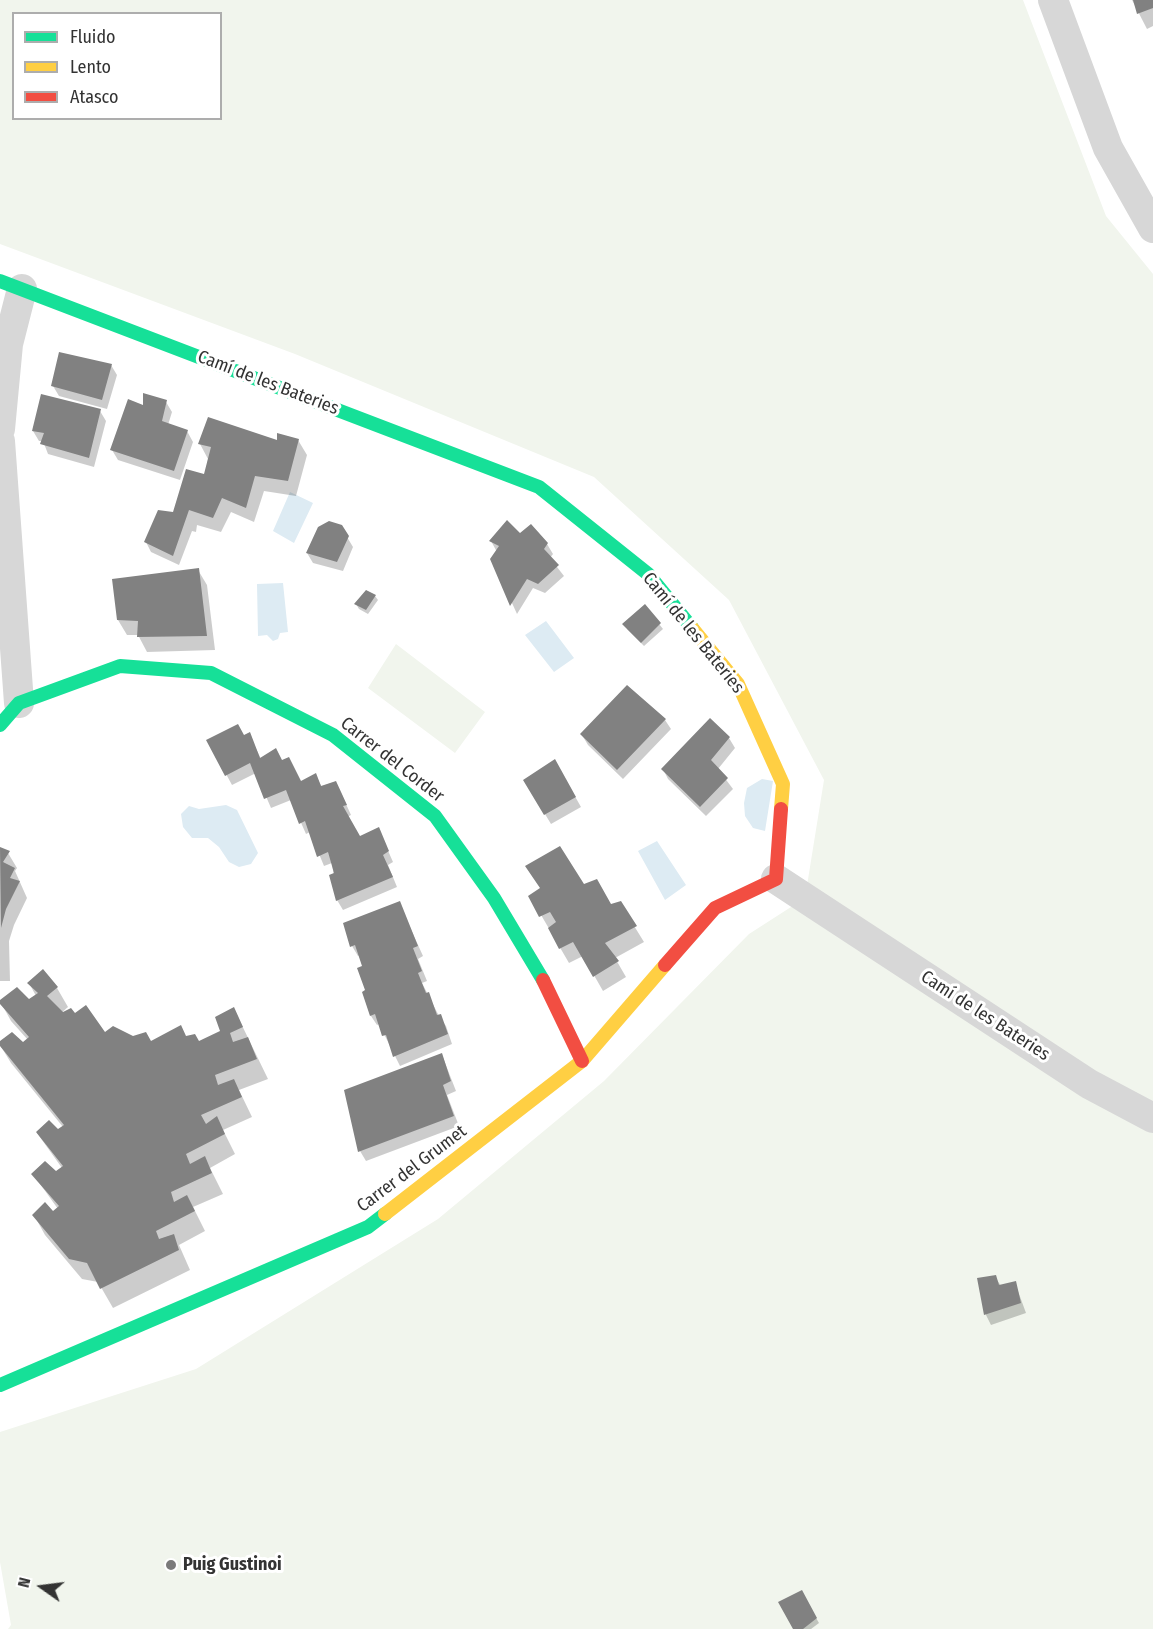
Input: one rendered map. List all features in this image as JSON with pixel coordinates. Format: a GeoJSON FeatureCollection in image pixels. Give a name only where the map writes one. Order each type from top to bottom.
{"type":"FeatureCollection","features":[{"type":"Feature","properties":{"kind":"street"},"geometry":{"type":"LineString","coordinates":[[1053,0],[1108,148],[1153,228]]}},
{"type":"Feature","properties":{"kind":"street"},"geometry":{"type":"LineString","coordinates":[[0,429],[11,285]]}},
{"type":"Feature","properties":{"kind":"street","name":"Camí de les Bateries"},"geometry":{"type":"LineString","coordinates":[[11,285],[539,487],[648,574],[738,684],[783,784],[776,879],[1089,1084],[1153,1118]]}},
{"type":"Feature","properties":{"kind":"street"},"geometry":{"type":"LineString","coordinates":[[0,441],[19,703]]}},
{"type":"Feature","properties":{"kind":"street","name":"Carrer del Corder"},"geometry":{"type":"LineString","coordinates":[[0,725],[19,703],[120,666],[211,673],[333,735],[435,816],[506,918],[547,987],[582,1061]]}},
{"type":"Feature","properties":{"kind":"street","name":"Carrer del Grumet"},"geometry":{"type":"LineString","coordinates":[[0,1385],[368,1227],[582,1061],[715,908],[776,879]]}},
{"type":"Feature","properties":{"kind":"shaded area"},"geometry":{"type":"Polygon","coordinates":[[[0,0],[1023,0],[1106,216],[1153,274],[1153,1629],[8,1629],[11,1625],[0,1562],[0,1432],[196,1369],[438,1219],[604,1081],[749,934],[805,898],[824,780],[729,600],[594,477],[295,354],[0,244],[0,0]]]}},
{"type":"Feature","properties":{"kind":"shaded area"},"geometry":{"type":"Polygon","coordinates":[[[290,492],[313,503],[294,543],[273,531],[290,492]]]}},
{"type":"Feature","properties":{"kind":"shaded area"},"geometry":{"type":"Polygon","coordinates":[[[283,583],[288,632],[280,633],[278,639],[273,641],[267,635],[258,636],[257,584],[283,583]]]}},
{"type":"Feature","properties":{"kind":"shaded area"},"geometry":{"type":"Polygon","coordinates":[[[546,621],[574,658],[554,672],[525,635],[546,621]]]}},
{"type":"Feature","properties":{"kind":"shaded area"},"geometry":{"type":"Polygon","coordinates":[[[396,644],[485,712],[455,753],[368,688],[396,644]]]}},
{"type":"Feature","properties":{"kind":"shaded area"},"geometry":{"type":"Polygon","coordinates":[[[762,779],[773,781],[765,831],[753,828],[745,816],[744,803],[747,788],[762,779]]]}},
{"type":"Feature","properties":{"kind":"shaded area"},"geometry":{"type":"Polygon","coordinates":[[[226,805],[237,810],[258,853],[251,864],[239,867],[229,862],[219,847],[208,838],[192,838],[183,827],[181,814],[189,806],[199,809],[226,805]]]}},
{"type":"Feature","properties":{"kind":"shaded area"},"geometry":{"type":"Polygon","coordinates":[[[657,841],[686,885],[665,900],[638,851],[657,841]]]}},
{"type":"Feature","properties":{"kind":"building"},"geometry":{"type":"Polygon","coordinates":[[[1133,0],[1153,0],[1153,8],[1137,14],[1133,0]]]}},
{"type":"Feature","properties":{"kind":"building"},"geometry":{"type":"Polygon","coordinates":[[[59,352],[112,364],[102,400],[51,386],[59,352]]]}},
{"type":"Feature","properties":{"kind":"building"},"geometry":{"type":"Polygon","coordinates":[[[143,393],[167,400],[162,421],[188,430],[174,471],[110,450],[128,399],[143,405],[143,393]]]}},
{"type":"Feature","properties":{"kind":"building"},"geometry":{"type":"Polygon","coordinates":[[[41,394],[101,409],[89,458],[40,444],[44,433],[32,431],[41,394]]]}},
{"type":"Feature","properties":{"kind":"building"},"geometry":{"type":"Polygon","coordinates":[[[208,417],[277,440],[277,433],[299,439],[288,481],[255,476],[246,508],[222,498],[213,518],[189,510],[173,556],[144,542],[158,510],[173,512],[186,469],[204,474],[211,447],[198,444],[208,417]]]}},
{"type":"Feature","properties":{"kind":"building"},"geometry":{"type":"Polygon","coordinates":[[[507,520],[520,533],[531,524],[548,543],[544,549],[559,565],[538,584],[527,579],[510,606],[490,559],[499,546],[489,541],[507,520]]]}},
{"type":"Feature","properties":{"kind":"building"},"geometry":{"type":"Polygon","coordinates":[[[329,521],[342,525],[349,536],[337,562],[306,553],[318,527],[329,521]]]}},
{"type":"Feature","properties":{"kind":"building"},"geometry":{"type":"Polygon","coordinates":[[[199,568],[207,636],[137,637],[138,621],[117,620],[112,579],[199,568]]]}},
{"type":"Feature","properties":{"kind":"building"},"geometry":{"type":"Polygon","coordinates":[[[366,590],[376,595],[366,610],[354,604],[366,590]]]}},
{"type":"Feature","properties":{"kind":"building"},"geometry":{"type":"Polygon","coordinates":[[[645,604],[661,623],[641,643],[622,624],[645,604]]]}},
{"type":"Feature","properties":{"kind":"building"},"geometry":{"type":"Polygon","coordinates":[[[627,685],[666,719],[617,770],[580,734],[627,685]]]}},
{"type":"Feature","properties":{"kind":"building"},"geometry":{"type":"Polygon","coordinates":[[[710,718],[730,737],[711,760],[728,778],[700,807],[661,769],[710,718]]]}},
{"type":"Feature","properties":{"kind":"building"},"geometry":{"type":"Polygon","coordinates":[[[238,724],[244,735],[250,732],[260,758],[276,748],[282,760],[289,757],[301,781],[316,773],[321,786],[336,781],[347,805],[343,806],[360,836],[379,827],[389,851],[383,855],[393,877],[336,901],[329,875],[334,873],[328,852],[317,857],[305,821],[299,824],[286,790],[264,799],[250,763],[225,776],[206,740],[238,724]]]}},
{"type":"Feature","properties":{"kind":"building"},"geometry":{"type":"Polygon","coordinates":[[[555,759],[576,797],[544,815],[523,780],[555,759]]]}},
{"type":"Feature","properties":{"kind":"building"},"geometry":{"type":"Polygon","coordinates":[[[560,846],[584,884],[597,879],[611,904],[621,901],[637,926],[605,943],[619,961],[593,977],[573,942],[559,949],[548,928],[556,922],[550,912],[539,917],[528,896],[540,888],[525,866],[560,846]]]}},
{"type":"Feature","properties":{"kind":"building"},"geometry":{"type":"Polygon","coordinates":[[[0,847],[10,851],[3,862],[15,868],[10,878],[20,881],[6,909],[1,928],[0,847]]]}},
{"type":"Feature","properties":{"kind":"building"},"geometry":{"type":"Polygon","coordinates":[[[400,901],[418,946],[413,948],[422,971],[418,973],[426,993],[429,992],[437,1015],[441,1014],[448,1034],[393,1057],[386,1035],[382,1036],[375,1014],[370,1016],[362,992],[365,990],[357,968],[362,966],[355,945],[350,947],[343,923],[400,901]]]}},
{"type":"Feature","properties":{"kind":"building"},"geometry":{"type":"Polygon","coordinates":[[[43,969],[58,987],[47,996],[63,1012],[71,1008],[75,1013],[86,1005],[105,1032],[113,1026],[133,1036],[146,1032],[151,1041],[181,1025],[186,1036],[195,1034],[199,1041],[220,1031],[215,1017],[234,1007],[243,1027],[230,1033],[233,1042],[248,1037],[257,1059],[215,1075],[218,1085],[234,1079],[242,1097],[201,1115],[206,1124],[217,1116],[225,1134],[186,1154],[190,1164],[205,1156],[212,1173],[171,1192],[174,1202],[187,1195],[195,1211],[156,1231],[159,1239],[174,1234],[179,1250],[100,1289],[87,1263],[69,1259],[32,1215],[45,1202],[53,1211],[59,1206],[31,1174],[45,1161],[56,1171],[63,1166],[36,1132],[49,1120],[58,1129],[64,1125],[0,1046],[0,1041],[12,1032],[23,1042],[29,1037],[0,1004],[0,1000],[17,987],[29,999],[38,993],[27,983],[43,969]]]}},
{"type":"Feature","properties":{"kind":"building"},"geometry":{"type":"Polygon","coordinates":[[[442,1053],[451,1081],[443,1085],[454,1116],[358,1152],[344,1090],[442,1053]]]}},
{"type":"Feature","properties":{"kind":"building"},"geometry":{"type":"Polygon","coordinates":[[[996,1275],[999,1285],[1016,1281],[1021,1303],[984,1315],[977,1278],[996,1275]]]}},
{"type":"Feature","properties":{"kind":"building"},"geometry":{"type":"Polygon","coordinates":[[[802,1590],[817,1618],[803,1629],[793,1629],[778,1602],[802,1590]]]}},
{"type":"Feature","properties":{"kind":"traffic: fast"},"geometry":{"type":"LineString","coordinates":[[0,281],[539,487],[648,574],[692,628]]}},
{"type":"Feature","properties":{"kind":"traffic: fast"},"geometry":{"type":"LineString","coordinates":[[0,725],[19,703],[120,666],[211,673],[333,735],[435,816],[494,898],[543,980]]}},
{"type":"Feature","properties":{"kind":"traffic: fast"},"geometry":{"type":"LineString","coordinates":[[0,1385],[368,1227],[385,1214]]}},
{"type":"Feature","properties":{"kind":"traffic: slow"},"geometry":{"type":"LineString","coordinates":[[692,628],[738,684],[783,784],[781,809]]}},
{"type":"Feature","properties":{"kind":"traffic: slow"},"geometry":{"type":"LineString","coordinates":[[385,1214],[582,1061],[665,965]]}},
{"type":"Feature","properties":{"kind":"traffic: jam"},"geometry":{"type":"LineString","coordinates":[[665,965],[715,908],[776,879],[781,809]]}},
{"type":"Feature","properties":{"kind":"traffic: jam"},"geometry":{"type":"LineString","coordinates":[[543,980],[582,1061]]}},
{"type":"Feature","properties":{"kind":"place","name":"Puig Gustinoi"},"geometry":{"type":"Point","coordinates":[171,1565]}}]}
